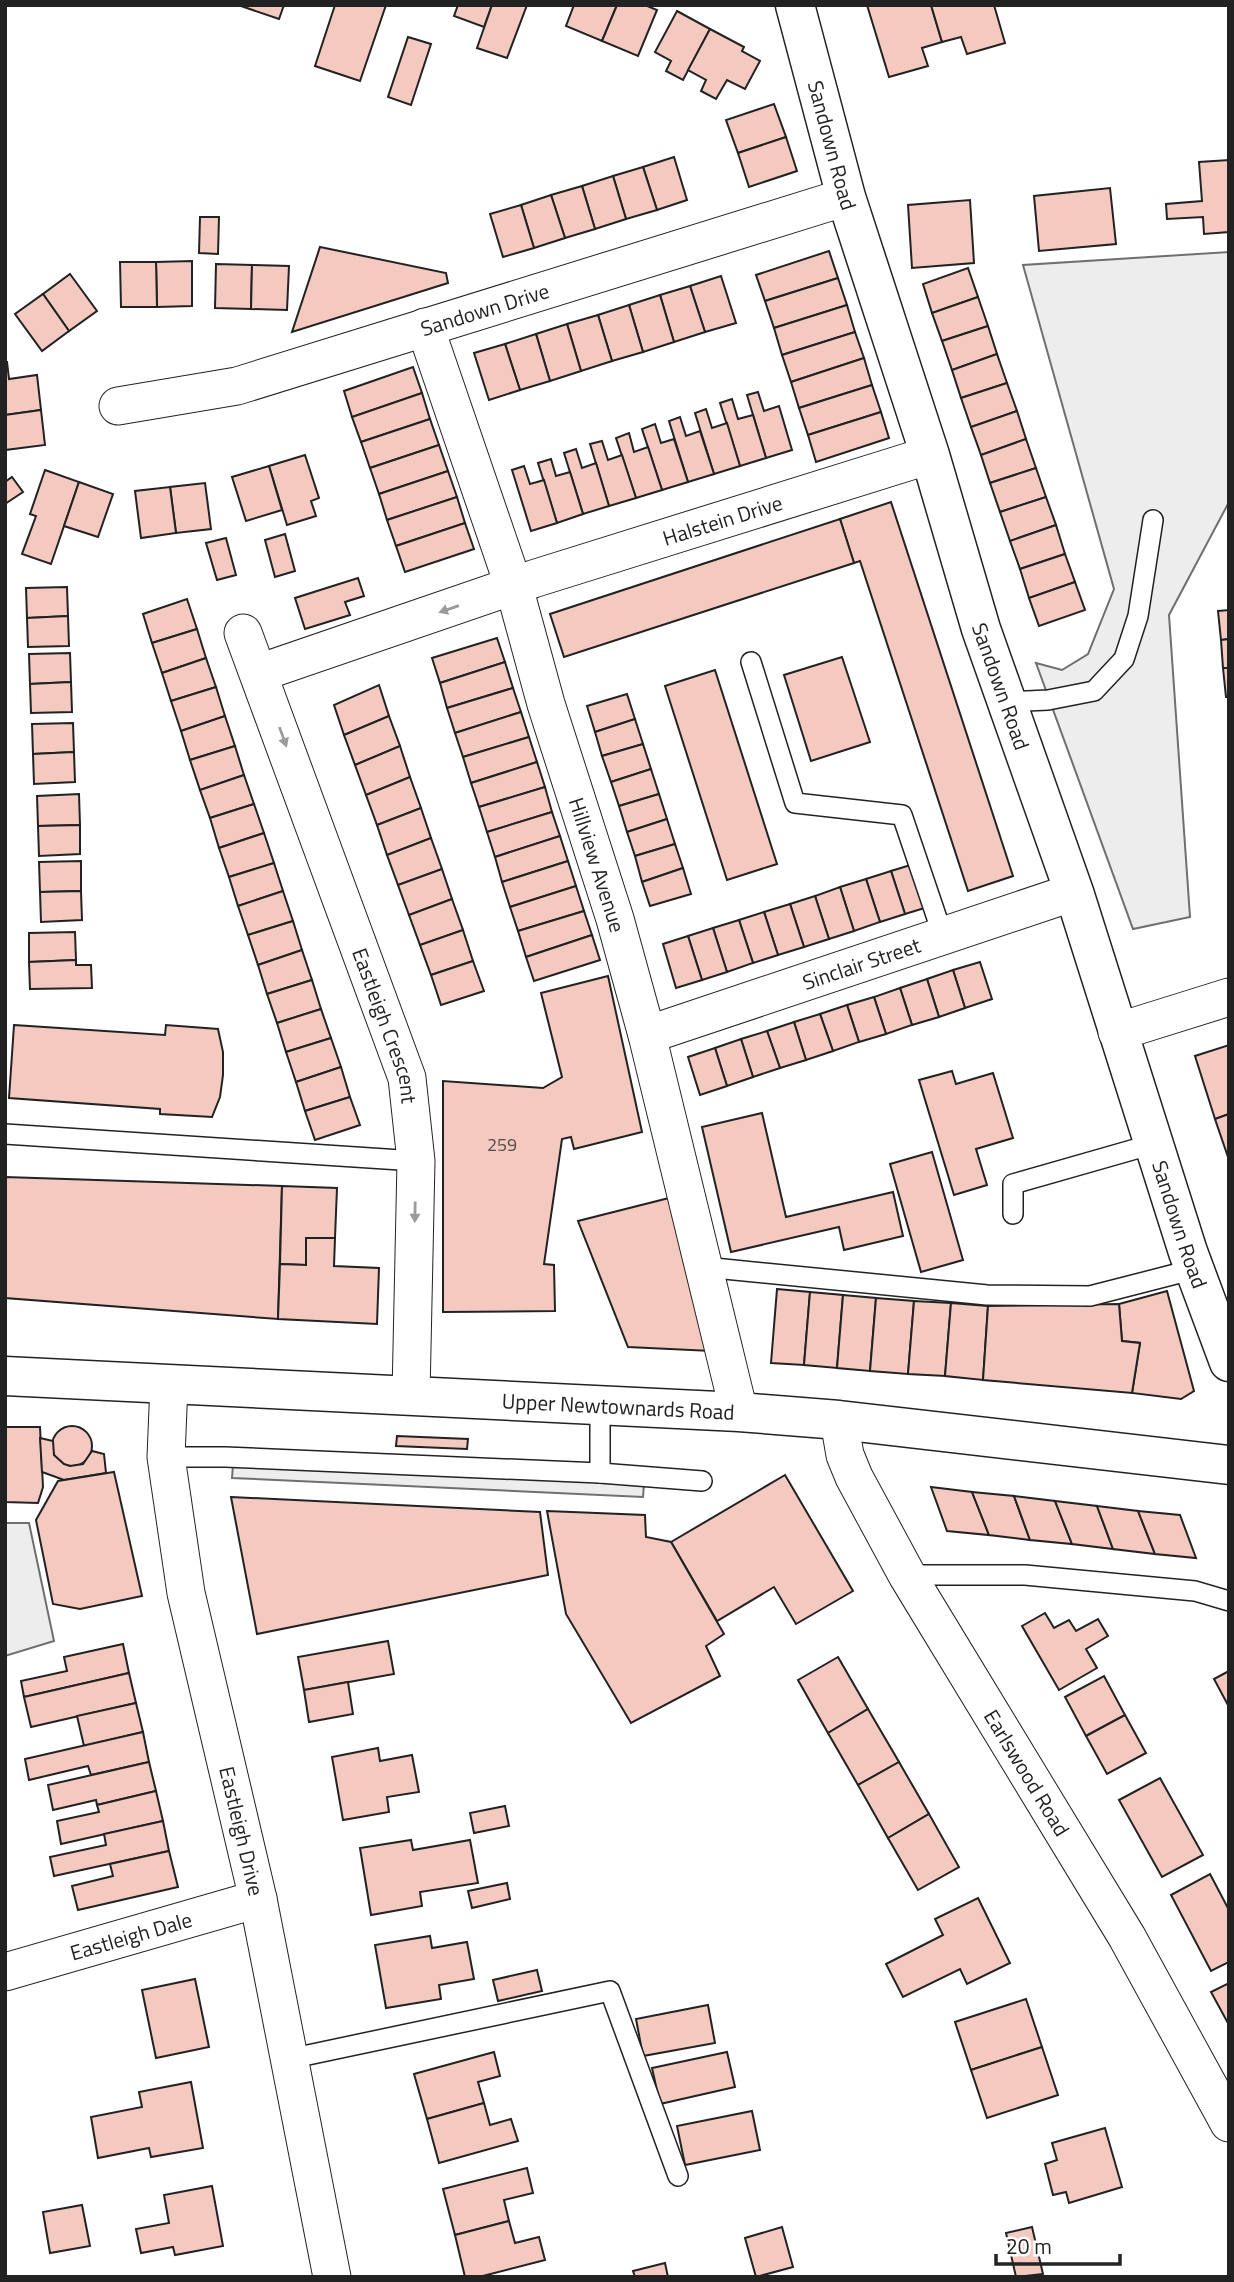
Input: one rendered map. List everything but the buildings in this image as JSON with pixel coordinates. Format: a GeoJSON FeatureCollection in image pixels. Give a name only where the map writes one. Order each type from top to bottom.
{"type":"FeatureCollection","features":[{"type":"Feature","properties":{"kind":"street","name":"Sandown Road"},"geometry":{"type":"LineString","coordinates":[[795,5],[846,197],[930,456],[981,629],[1074,892],[1153,1144],[1229,1362]]}},
{"type":"Feature","properties":{"kind":"street","name":"Sandown Drive"},"geometry":{"type":"LineString","coordinates":[[118,406],[237,386],[846,197]]}},
{"type":"Feature","properties":{"kind":"street","name":"Hillview Avenue"},"geometry":{"type":"LineString","coordinates":[[425,327],[514,587],[547,704],[615,919],[647,1035],[739,1412]]}},
{"type":"Feature","properties":{"kind":"street","name":"Halstein Drive"},"geometry":{"type":"LineString","coordinates":[[514,587],[930,456]]}},
{"type":"Feature","properties":{"kind":"street"},"geometry":{"type":"LineString","coordinates":[[260,673],[514,587]]}},
{"type":"Feature","properties":{"kind":"street","name":"Eastleigh Crescent"},"geometry":{"type":"LineString","coordinates":[[243,633],[260,673],[407,1078],[416,1161],[411,1395]]}},
{"type":"Feature","properties":{"kind":"street","name":"Sinclair Street"},"geometry":{"type":"LineString","coordinates":[[647,1035],[1074,892]]}},
{"type":"Feature","properties":{"kind":"street"},"geometry":{"type":"LineString","coordinates":[[1117,1031],[1229,997]]}},
{"type":"Feature","properties":{"kind":"street","name":"Upper Newtownards Road"},"geometry":{"type":"LineString","coordinates":[[5,1376],[739,1412],[839,1420],[1229,1465]]}},
{"type":"Feature","properties":{"kind":"street","name":"Eastleigh Drive"},"geometry":{"type":"LineString","coordinates":[[169,1384],[166,1457],[186,1593],[258,1899],[332,2277]]}},
{"type":"Feature","properties":{"kind":"street","name":"Earlswood Road"},"geometry":{"type":"LineString","coordinates":[[839,1420],[845,1455],[854,1477],[907,1575],[1126,1937],[1229,2123]]}},
{"type":"Feature","properties":{"kind":"street","name":"Eastleigh Dale"},"geometry":{"type":"LineString","coordinates":[[5,1972],[258,1899]]}},
{"type":"Feature","properties":{"kind":"lane"},"geometry":{"type":"LineString","coordinates":[[1007,702],[1048,700],[1094,691],[1124,659],[1138,616],[1153,520]]}},
{"type":"Feature","properties":{"kind":"lane"},"geometry":{"type":"LineString","coordinates":[[751,662],[796,803],[902,815],[943,936]]}},
{"type":"Feature","properties":{"kind":"lane"},"geometry":{"type":"LineString","coordinates":[[5,1134],[416,1161]]}},
{"type":"Feature","properties":{"kind":"lane"},"geometry":{"type":"LineString","coordinates":[[1013,1214],[1013,1184],[1153,1144]]}},
{"type":"Feature","properties":{"kind":"lane"},"geometry":{"type":"LineString","coordinates":[[704,1267],[987,1294],[1090,1296],[1195,1269]]}},
{"type":"Feature","properties":{"kind":"lane"},"geometry":{"type":"LineString","coordinates":[[600,1405],[600,1473]]}},
{"type":"Feature","properties":{"kind":"lane"},"geometry":{"type":"LineString","coordinates":[[166,1457],[225,1457],[600,1473],[702,1481]]}},
{"type":"Feature","properties":{"kind":"lane"},"geometry":{"type":"LineString","coordinates":[[907,1575],[1037,1576],[1195,1591],[1229,1601]]}},
{"type":"Feature","properties":{"kind":"lane"},"geometry":{"type":"LineString","coordinates":[[289,2059],[610,1990],[678,2176]]}},
{"type":"Feature","properties":{"kind":"shaded area"},"geometry":{"type":"Polygon","coordinates":[[[1229,252],[1229,502],[1169,615],[1190,917],[1133,929],[1036,663],[1062,670],[1088,654],[1114,589],[1023,265],[1229,252]]]}},
{"type":"Feature","properties":{"kind":"shaded area"},"geometry":{"type":"Polygon","coordinates":[[[233,1465],[644,1484],[643,1497],[232,1478],[233,1465]]]}},
{"type":"Feature","properties":{"kind":"shaded area"},"geometry":{"type":"Polygon","coordinates":[[[5,1523],[29,1523],[54,1641],[5,1656],[5,1523]]]}}]}
